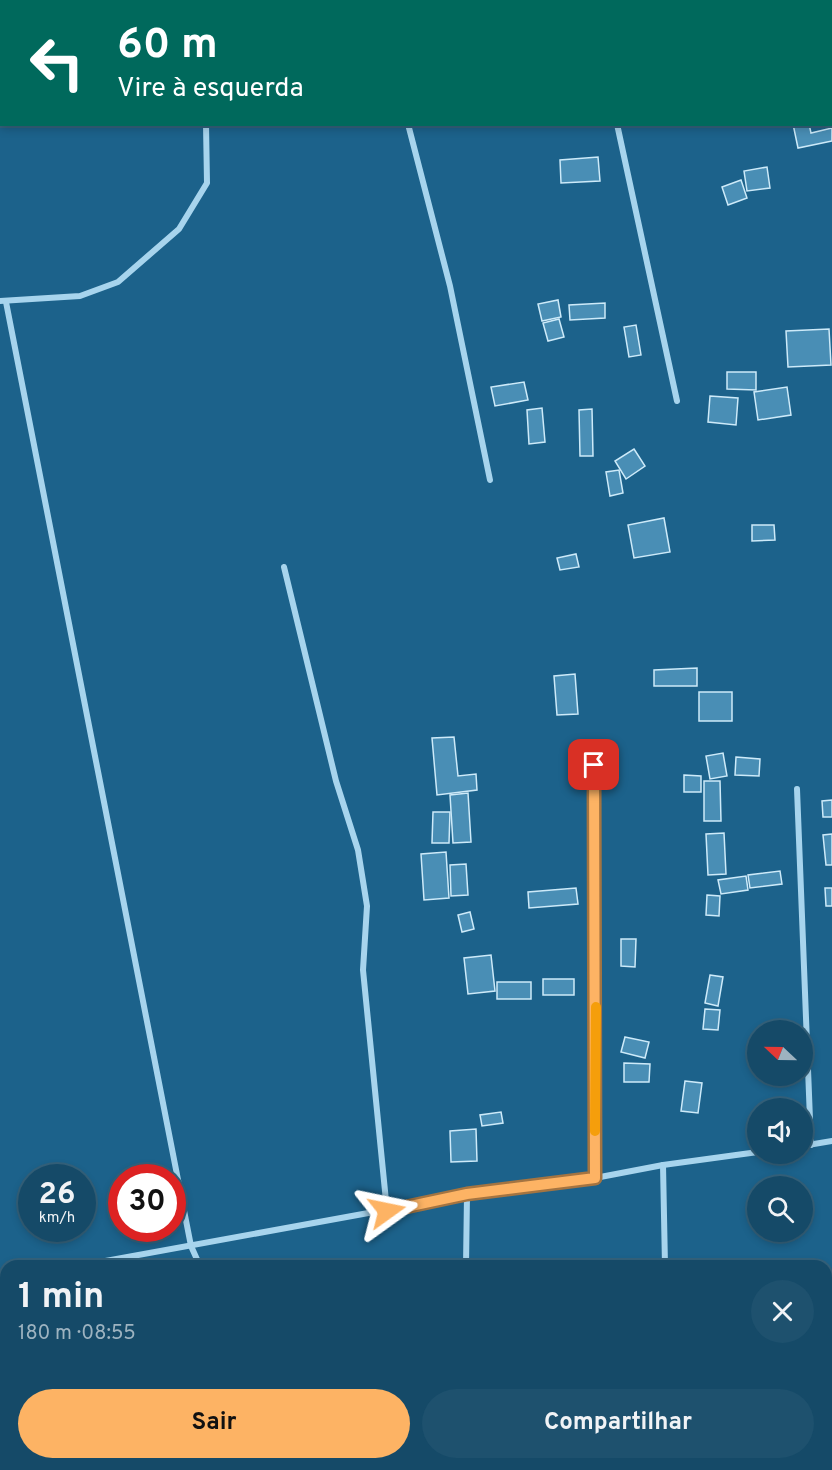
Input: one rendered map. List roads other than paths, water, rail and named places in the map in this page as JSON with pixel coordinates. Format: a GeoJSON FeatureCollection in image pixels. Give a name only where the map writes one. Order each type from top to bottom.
{"type":"FeatureCollection","features":[{"type":"Feature","properties":{"kind":"street"},"geometry":{"type":"LineString","coordinates":[[197,1260],[191,1246],[3,301],[80,296],[118,282],[179,229],[207,183],[206,126]]}},
{"type":"Feature","properties":{"kind":"street"},"geometry":{"type":"LineString","coordinates":[[409,126],[450,286],[490,480]]}},
{"type":"Feature","properties":{"kind":"street"},"geometry":{"type":"LineString","coordinates":[[616,126],[677,401]]}},
{"type":"Feature","properties":{"kind":"street"},"geometry":{"type":"LineString","coordinates":[[284,567],[336,781],[358,850],[367,906],[363,970],[387,1211]]}},
{"type":"Feature","properties":{"kind":"street"},"geometry":{"type":"LineString","coordinates":[[594,765],[595,1178]]}},
{"type":"Feature","properties":{"kind":"street"},"geometry":{"type":"LineString","coordinates":[[797,789],[808,1098]]}},
{"type":"Feature","properties":{"kind":"street"},"geometry":{"type":"LineString","coordinates":[[813,1144],[832,1141]]}},
{"type":"Feature","properties":{"kind":"street"},"geometry":{"type":"LineString","coordinates":[[112,1260],[387,1211],[467,1194],[595,1178],[663,1165],[747,1154]]}},
{"type":"Feature","properties":{"kind":"street"},"geometry":{"type":"LineString","coordinates":[[663,1165],[665,1260]]}},
{"type":"Feature","properties":{"kind":"street"},"geometry":{"type":"LineString","coordinates":[[466,1260],[467,1194]]}}]}
